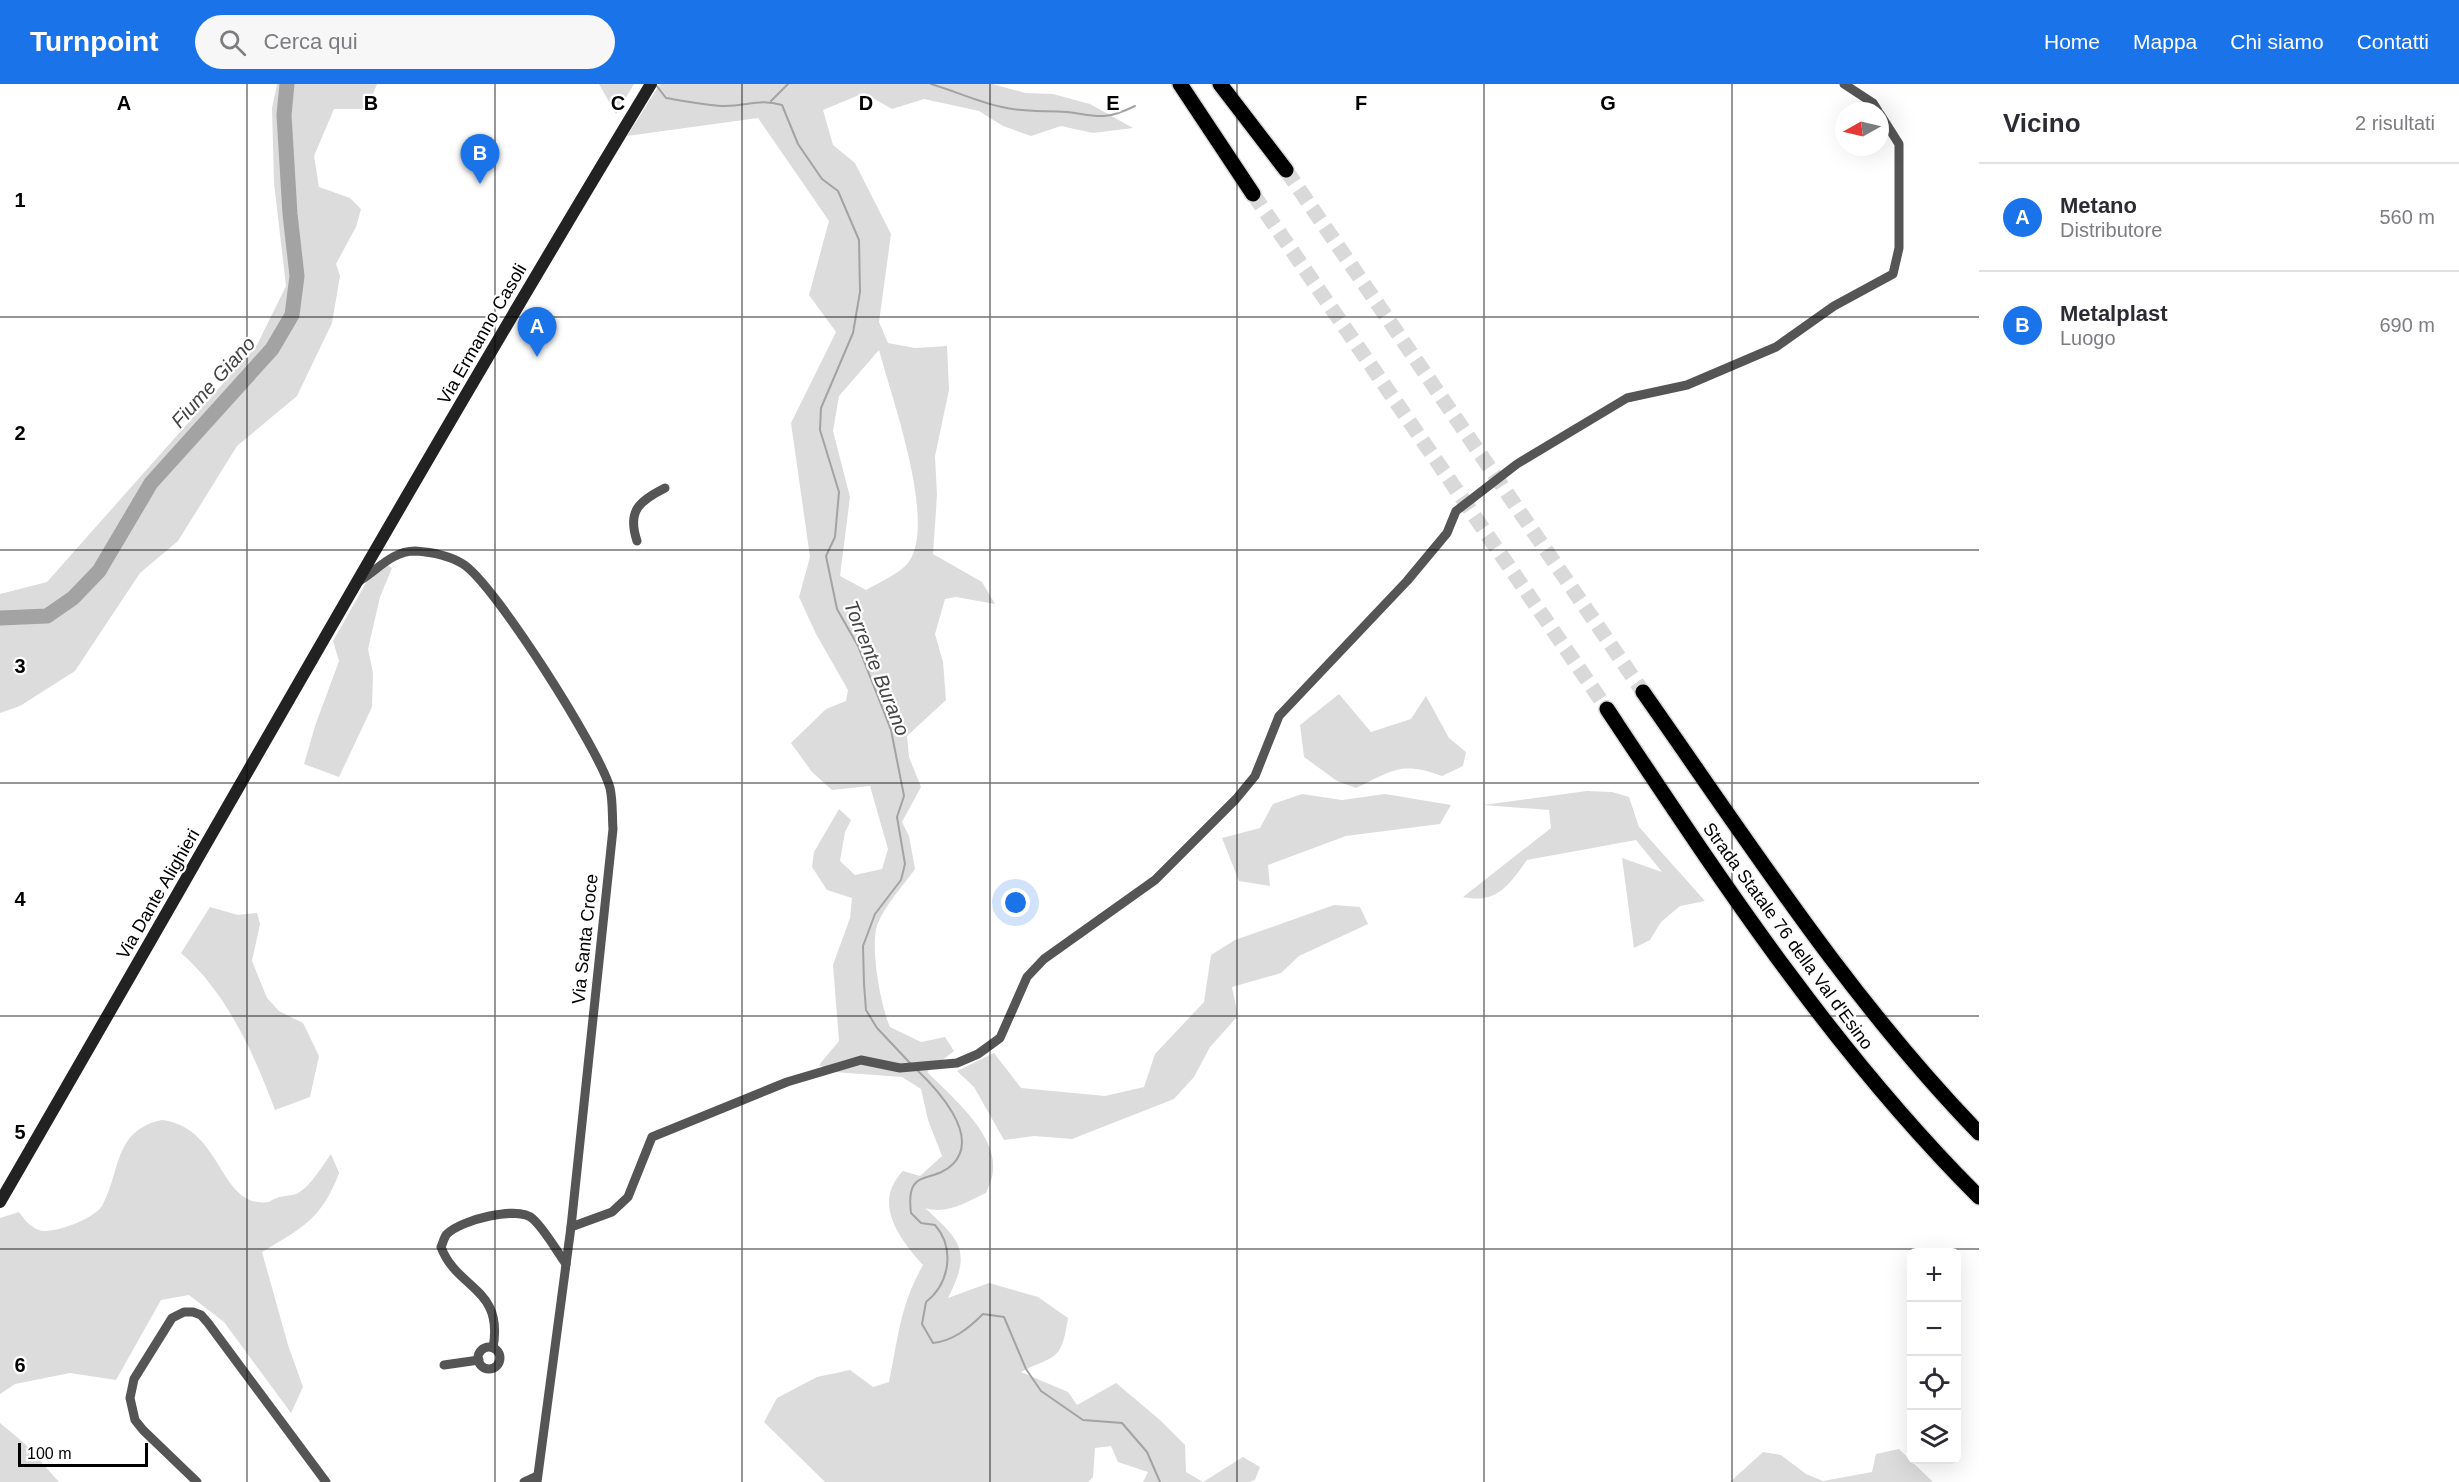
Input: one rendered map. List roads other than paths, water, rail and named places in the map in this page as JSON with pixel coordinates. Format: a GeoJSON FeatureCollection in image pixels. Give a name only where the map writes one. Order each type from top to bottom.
{"type":"FeatureCollection","features":[{"type":"Feature","properties":{"kind":"highway"},"geometry":{"type":"LineString","coordinates":[[1180,84],[1253,195]]}},
{"type":"Feature","properties":{"kind":"highway"},"geometry":{"type":"LineString","coordinates":[[1220,84],[1286,170]]}},
{"type":"Feature","properties":{"kind":"highway","name":"Strada Statale 76 della Val d'Esino"},"geometry":{"type":"LineString","coordinates":[[1643,692],[1838,967],[1896,1043],[1979,1133]]}},
{"type":"Feature","properties":{"kind":"highway","name":"Strada Statale 76 della Val d'Esino"},"geometry":{"type":"LineString","coordinates":[[1607,710],[1737,905],[1805,999],[1858,1067],[1934,1153],[1979,1197]]}},
{"type":"Feature","properties":{"kind":"main road","name":"Via Ermanno Casoli"},"geometry":{"type":"LineString","coordinates":[[343,601],[649,87]]}},
{"type":"Feature","properties":{"kind":"main road","name":"Via Dante Alighieri"},"geometry":{"type":"LineString","coordinates":[[0,1202],[233,799],[343,601]]}},
{"type":"Feature","properties":{"kind":"street"},"geometry":{"type":"LineString","coordinates":[[1844,84],[1871,102]]}},
{"type":"Feature","properties":{"kind":"street"},"geometry":{"type":"LineString","coordinates":[[572,1227],[612,1212],[628,1197],[652,1137],[787,1082],[861,1060],[900,1068],[957,1063],[978,1054],[1000,1038],[1027,977],[1044,959],[1155,880],[1236,800],[1255,776],[1279,716],[1407,581],[1447,532],[1456,511],[1517,465],[1627,398],[1687,385],[1776,347],[1834,306],[1893,274],[1899,248],[1899,144],[1889,128]]}},
{"type":"Feature","properties":{"kind":"street"},"geometry":{"type":"LineString","coordinates":[[637,541],[633,526],[638,507],[645,498],[665,488]]}},
{"type":"Feature","properties":{"kind":"street","name":"Via Santa Croce"},"geometry":{"type":"LineString","coordinates":[[354,584],[388,559],[413,551],[446,556],[464,564],[500,603],[564,702],[603,770],[610,789],[613,829],[572,1227],[537,1479]]}},
{"type":"Feature","properties":{"kind":"street"},"geometry":{"type":"LineString","coordinates":[[493,1348],[495,1336],[491,1311],[483,1293],[456,1271],[444,1256],[441,1247],[446,1235],[456,1228],[488,1216],[520,1212],[533,1219],[566,1264]]}},
{"type":"Feature","properties":{"kind":"street"},"geometry":{"type":"LineString","coordinates":[[197,1482],[143,1430],[131,1409],[134,1379],[172,1318],[184,1312],[201,1316],[208,1323],[326,1482]]}},
{"type":"Feature","properties":{"kind":"street"},"geometry":{"type":"LineString","coordinates":[[493,1348],[498,1352],[500,1359],[495,1368],[485,1368],[479,1360],[482,1350],[493,1348]]}},
{"type":"Feature","properties":{"kind":"street"},"geometry":{"type":"LineString","coordinates":[[444,1365],[479,1360]]}},
{"type":"Feature","properties":{"kind":"street"},"geometry":{"type":"LineString","coordinates":[[524,1482],[537,1479]]}},
{"type":"Feature","properties":{"kind":"waterway","name":"Fiume Giano"},"geometry":{"type":"LineString","coordinates":[[0,618],[47,616],[73,598],[99,571],[151,483],[272,349],[292,315],[297,276],[290,214],[284,115],[287,84]]}},
{"type":"Feature","properties":{"kind":"waterway"},"geometry":{"type":"LineString","coordinates":[[771,101],[788,84]]}},
{"type":"Feature","properties":{"kind":"waterway"},"geometry":{"type":"LineString","coordinates":[[931,84],[984,102],[1018,110],[1108,116],[1135,106]]}},
{"type":"Feature","properties":{"kind":"waterway","name":"Torrente Burano"},"geometry":{"type":"LineString","coordinates":[[656,85],[666,98],[694,103],[730,106],[766,102],[782,105],[798,144],[822,179],[838,191],[859,240],[860,292],[853,333],[821,408],[820,430],[839,492],[835,537],[826,556],[837,609],[858,646],[891,730],[904,796],[897,817],[905,864],[901,880],[875,914],[863,946],[866,1010],[877,1028],[910,1063]]}},
{"type":"Feature","properties":{"kind":"waterway","name":"Torrente Burano"},"geometry":{"type":"LineString","coordinates":[[916,1069],[944,1100],[959,1126],[962,1140],[960,1152],[953,1164],[937,1174],[916,1182],[910,1198],[911,1213],[921,1223],[935,1225],[941,1234],[947,1254],[945,1275],[934,1294],[926,1302],[922,1324],[933,1343],[947,1340],[960,1333],[983,1314],[1004,1317],[1026,1369],[1041,1391],[1083,1420],[1122,1423],[1147,1452],[1160,1482]]}},
{"type":"Feature","properties":{"kind":"tunnel"},"geometry":{"type":"LineString","coordinates":[[1286,170],[1643,692]]}},
{"type":"Feature","properties":{"kind":"tunnel"},"geometry":{"type":"LineString","coordinates":[[1253,194],[1607,709]]}},
{"type":"Feature","properties":{"kind":"place","name":"Metalplast"},"geometry":{"type":"Point","coordinates":[480,184]}},
{"type":"Feature","properties":{"kind":"place","name":"Metano"},"geometry":{"type":"Point","coordinates":[537,357]}}]}
